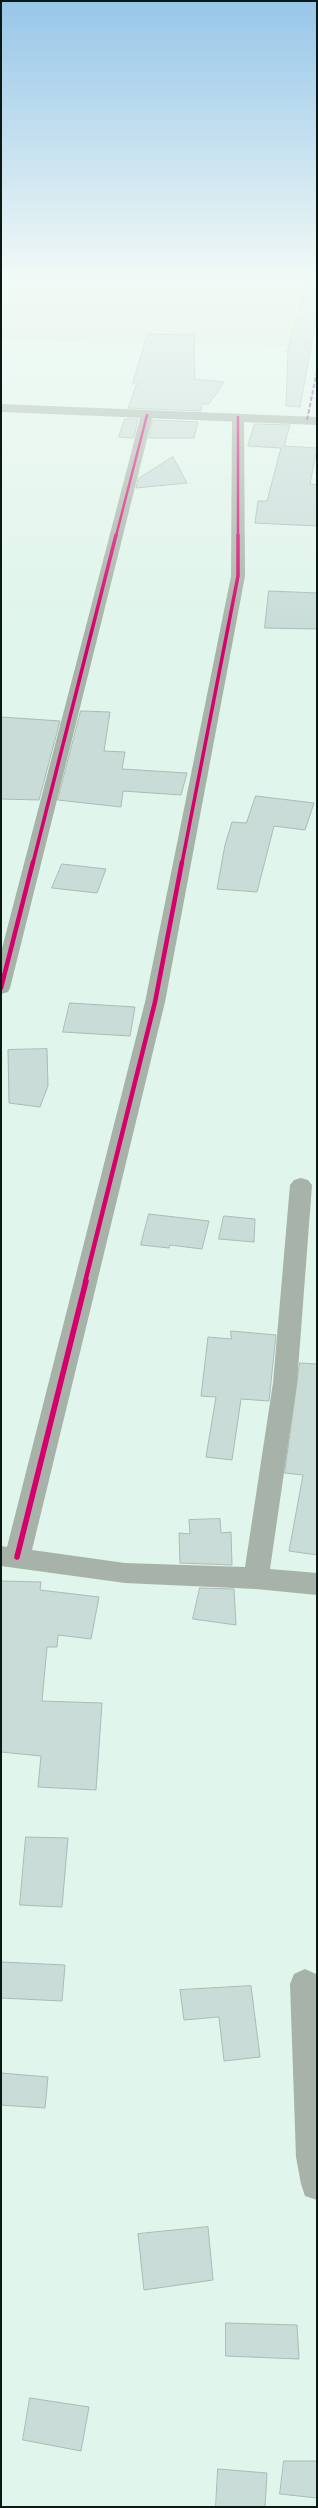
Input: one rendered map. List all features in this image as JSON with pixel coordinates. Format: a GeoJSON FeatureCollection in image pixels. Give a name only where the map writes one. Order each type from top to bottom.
{"type":"FeatureCollection","features":[{"type":"Feature","properties":{"kind":"main road"},"geometry":{"type":"LineString","coordinates":[[1,408],[147,415],[317,420]]}},
{"type":"Feature","properties":{"kind":"street"},"geometry":{"type":"LineString","coordinates":[[1,988],[147,415]]}},
{"type":"Feature","properties":{"kind":"street"},"geometry":{"type":"LineString","coordinates":[[238,417],[238,576],[155,1002],[9,1557],[125,1574],[256,1578],[317,1584]]}},
{"type":"Feature","properties":{"kind":"street"},"geometry":{"type":"LineString","coordinates":[[256,1578],[285,1383],[301,1185]]}},
{"type":"Feature","properties":{"kind":"street"},"geometry":{"type":"LineString","coordinates":[[305,1984],[315,2166]]}},
{"type":"Feature","properties":{"kind":"building"},"geometry":{"type":"Polygon","coordinates":[[[132,398],[213,398],[209,404],[202,404],[201,411],[128,408],[132,398]]]}},
{"type":"Feature","properties":{"kind":"building"},"geometry":{"type":"Polygon","coordinates":[[[286,398],[302,398],[300,407],[286,406],[286,398]]]}},
{"type":"Feature","properties":{"kind":"building"},"geometry":{"type":"Polygon","coordinates":[[[125,419],[138,419],[134,438],[119,437],[125,419]]]}},
{"type":"Feature","properties":{"kind":"building"},"geometry":{"type":"Polygon","coordinates":[[[153,420],[198,422],[194,438],[149,438],[153,420]]]}},
{"type":"Feature","properties":{"kind":"building"},"geometry":{"type":"Polygon","coordinates":[[[255,424],[290,425],[284,446],[317,448],[310,484],[317,485],[317,526],[255,523],[258,501],[267,501],[281,448],[248,446],[255,424]]]}},
{"type":"Feature","properties":{"kind":"building"},"geometry":{"type":"Polygon","coordinates":[[[173,457],[187,483],[136,488],[138,479],[173,457]]]}},
{"type":"Feature","properties":{"kind":"building"},"geometry":{"type":"Polygon","coordinates":[[[269,591],[317,593],[317,629],[265,628],[269,591]]]}},
{"type":"Feature","properties":{"kind":"building"},"geometry":{"type":"Polygon","coordinates":[[[81,711],[110,712],[104,751],[125,752],[122,769],[187,773],[181,795],[123,791],[121,807],[58,800],[81,711]]]}},
{"type":"Feature","properties":{"kind":"building"},"geometry":{"type":"Polygon","coordinates":[[[1,717],[60,721],[39,800],[1,799],[1,717]]]}},
{"type":"Feature","properties":{"kind":"building"},"geometry":{"type":"Polygon","coordinates":[[[256,796],[314,803],[305,830],[274,826],[257,892],[217,889],[225,845],[232,822],[246,823],[256,796]]]}},
{"type":"Feature","properties":{"kind":"building"},"geometry":{"type":"Polygon","coordinates":[[[62,864],[106,869],[97,893],[52,888],[62,864]]]}},
{"type":"Feature","properties":{"kind":"building"},"geometry":{"type":"Polygon","coordinates":[[[70,1003],[135,1007],[130,1036],[63,1032],[70,1003]]]}},
{"type":"Feature","properties":{"kind":"building"},"geometry":{"type":"Polygon","coordinates":[[[47,1049],[48,1086],[40,1107],[9,1103],[8,1050],[47,1049]]]}},
{"type":"Feature","properties":{"kind":"building"},"geometry":{"type":"Polygon","coordinates":[[[149,1214],[209,1221],[202,1249],[170,1245],[169,1248],[141,1245],[149,1214]]]}},
{"type":"Feature","properties":{"kind":"building"},"geometry":{"type":"Polygon","coordinates":[[[224,1216],[255,1219],[254,1242],[219,1239],[224,1216]]]}},
{"type":"Feature","properties":{"kind":"building"},"geometry":{"type":"Polygon","coordinates":[[[231,1331],[276,1335],[269,1401],[241,1399],[232,1460],[206,1457],[216,1397],[201,1396],[208,1337],[231,1339],[231,1331]]]}},
{"type":"Feature","properties":{"kind":"building"},"geometry":{"type":"Polygon","coordinates":[[[300,1363],[317,1364],[317,1555],[289,1551],[303,1475],[285,1473],[300,1363]]]}},
{"type":"Feature","properties":{"kind":"building"},"geometry":{"type":"Polygon","coordinates":[[[220,1519],[221,1533],[231,1532],[232,1565],[180,1563],[179,1533],[190,1534],[189,1520],[220,1519]]]}},
{"type":"Feature","properties":{"kind":"building"},"geometry":{"type":"Polygon","coordinates":[[[1,1581],[41,1582],[40,1590],[99,1597],[91,1639],[58,1635],[57,1647],[47,1647],[42,1701],[102,1703],[96,1790],[38,1787],[41,1756],[1,1752],[1,1581]]]}},
{"type":"Feature","properties":{"kind":"building"},"geometry":{"type":"Polygon","coordinates":[[[200,1588],[234,1589],[236,1625],[193,1619],[200,1588]]]}},
{"type":"Feature","properties":{"kind":"building"},"geometry":{"type":"Polygon","coordinates":[[[26,1837],[68,1838],[62,1907],[20,1905],[26,1837]]]}},
{"type":"Feature","properties":{"kind":"building"},"geometry":{"type":"Polygon","coordinates":[[[1,1962],[65,1965],[62,2001],[1,1998],[1,1962]]]}},
{"type":"Feature","properties":{"kind":"building"},"geometry":{"type":"Polygon","coordinates":[[[251,1986],[260,2057],[224,2061],[219,2017],[184,2020],[180,1990],[251,1986]]]}},
{"type":"Feature","properties":{"kind":"building"},"geometry":{"type":"Polygon","coordinates":[[[1,2073],[48,2077],[45,2108],[1,2105],[1,2073]]]}},
{"type":"Feature","properties":{"kind":"building"},"geometry":{"type":"Polygon","coordinates":[[[208,2227],[213,2280],[144,2290],[138,2234],[208,2227]]]}},
{"type":"Feature","properties":{"kind":"building"},"geometry":{"type":"Polygon","coordinates":[[[226,2323],[297,2325],[299,2359],[226,2356],[226,2323]]]}},
{"type":"Feature","properties":{"kind":"building"},"geometry":{"type":"Polygon","coordinates":[[[30,2398],[89,2407],[81,2451],[23,2440],[30,2398]]]}},
{"type":"Feature","properties":{"kind":"building"},"geometry":{"type":"Polygon","coordinates":[[[284,2461],[317,2461],[317,2498],[280,2494],[284,2461]]]}},
{"type":"Feature","properties":{"kind":"building"},"geometry":{"type":"Polygon","coordinates":[[[218,2469],[267,2473],[265,2507],[216,2507],[218,2469]]]}},
{"type":"Feature","properties":{"kind":"marked path"},"geometry":{"type":"LineString","coordinates":[[307,420],[311,398]]}},
{"type":"Feature","properties":{"kind":"cycle path"},"geometry":{"type":"LineString","coordinates":[[1,988],[147,415]]}},
{"type":"Feature","properties":{"kind":"cycle path"},"geometry":{"type":"LineString","coordinates":[[17,1557],[155,1002],[238,576],[238,417]]}}]}
